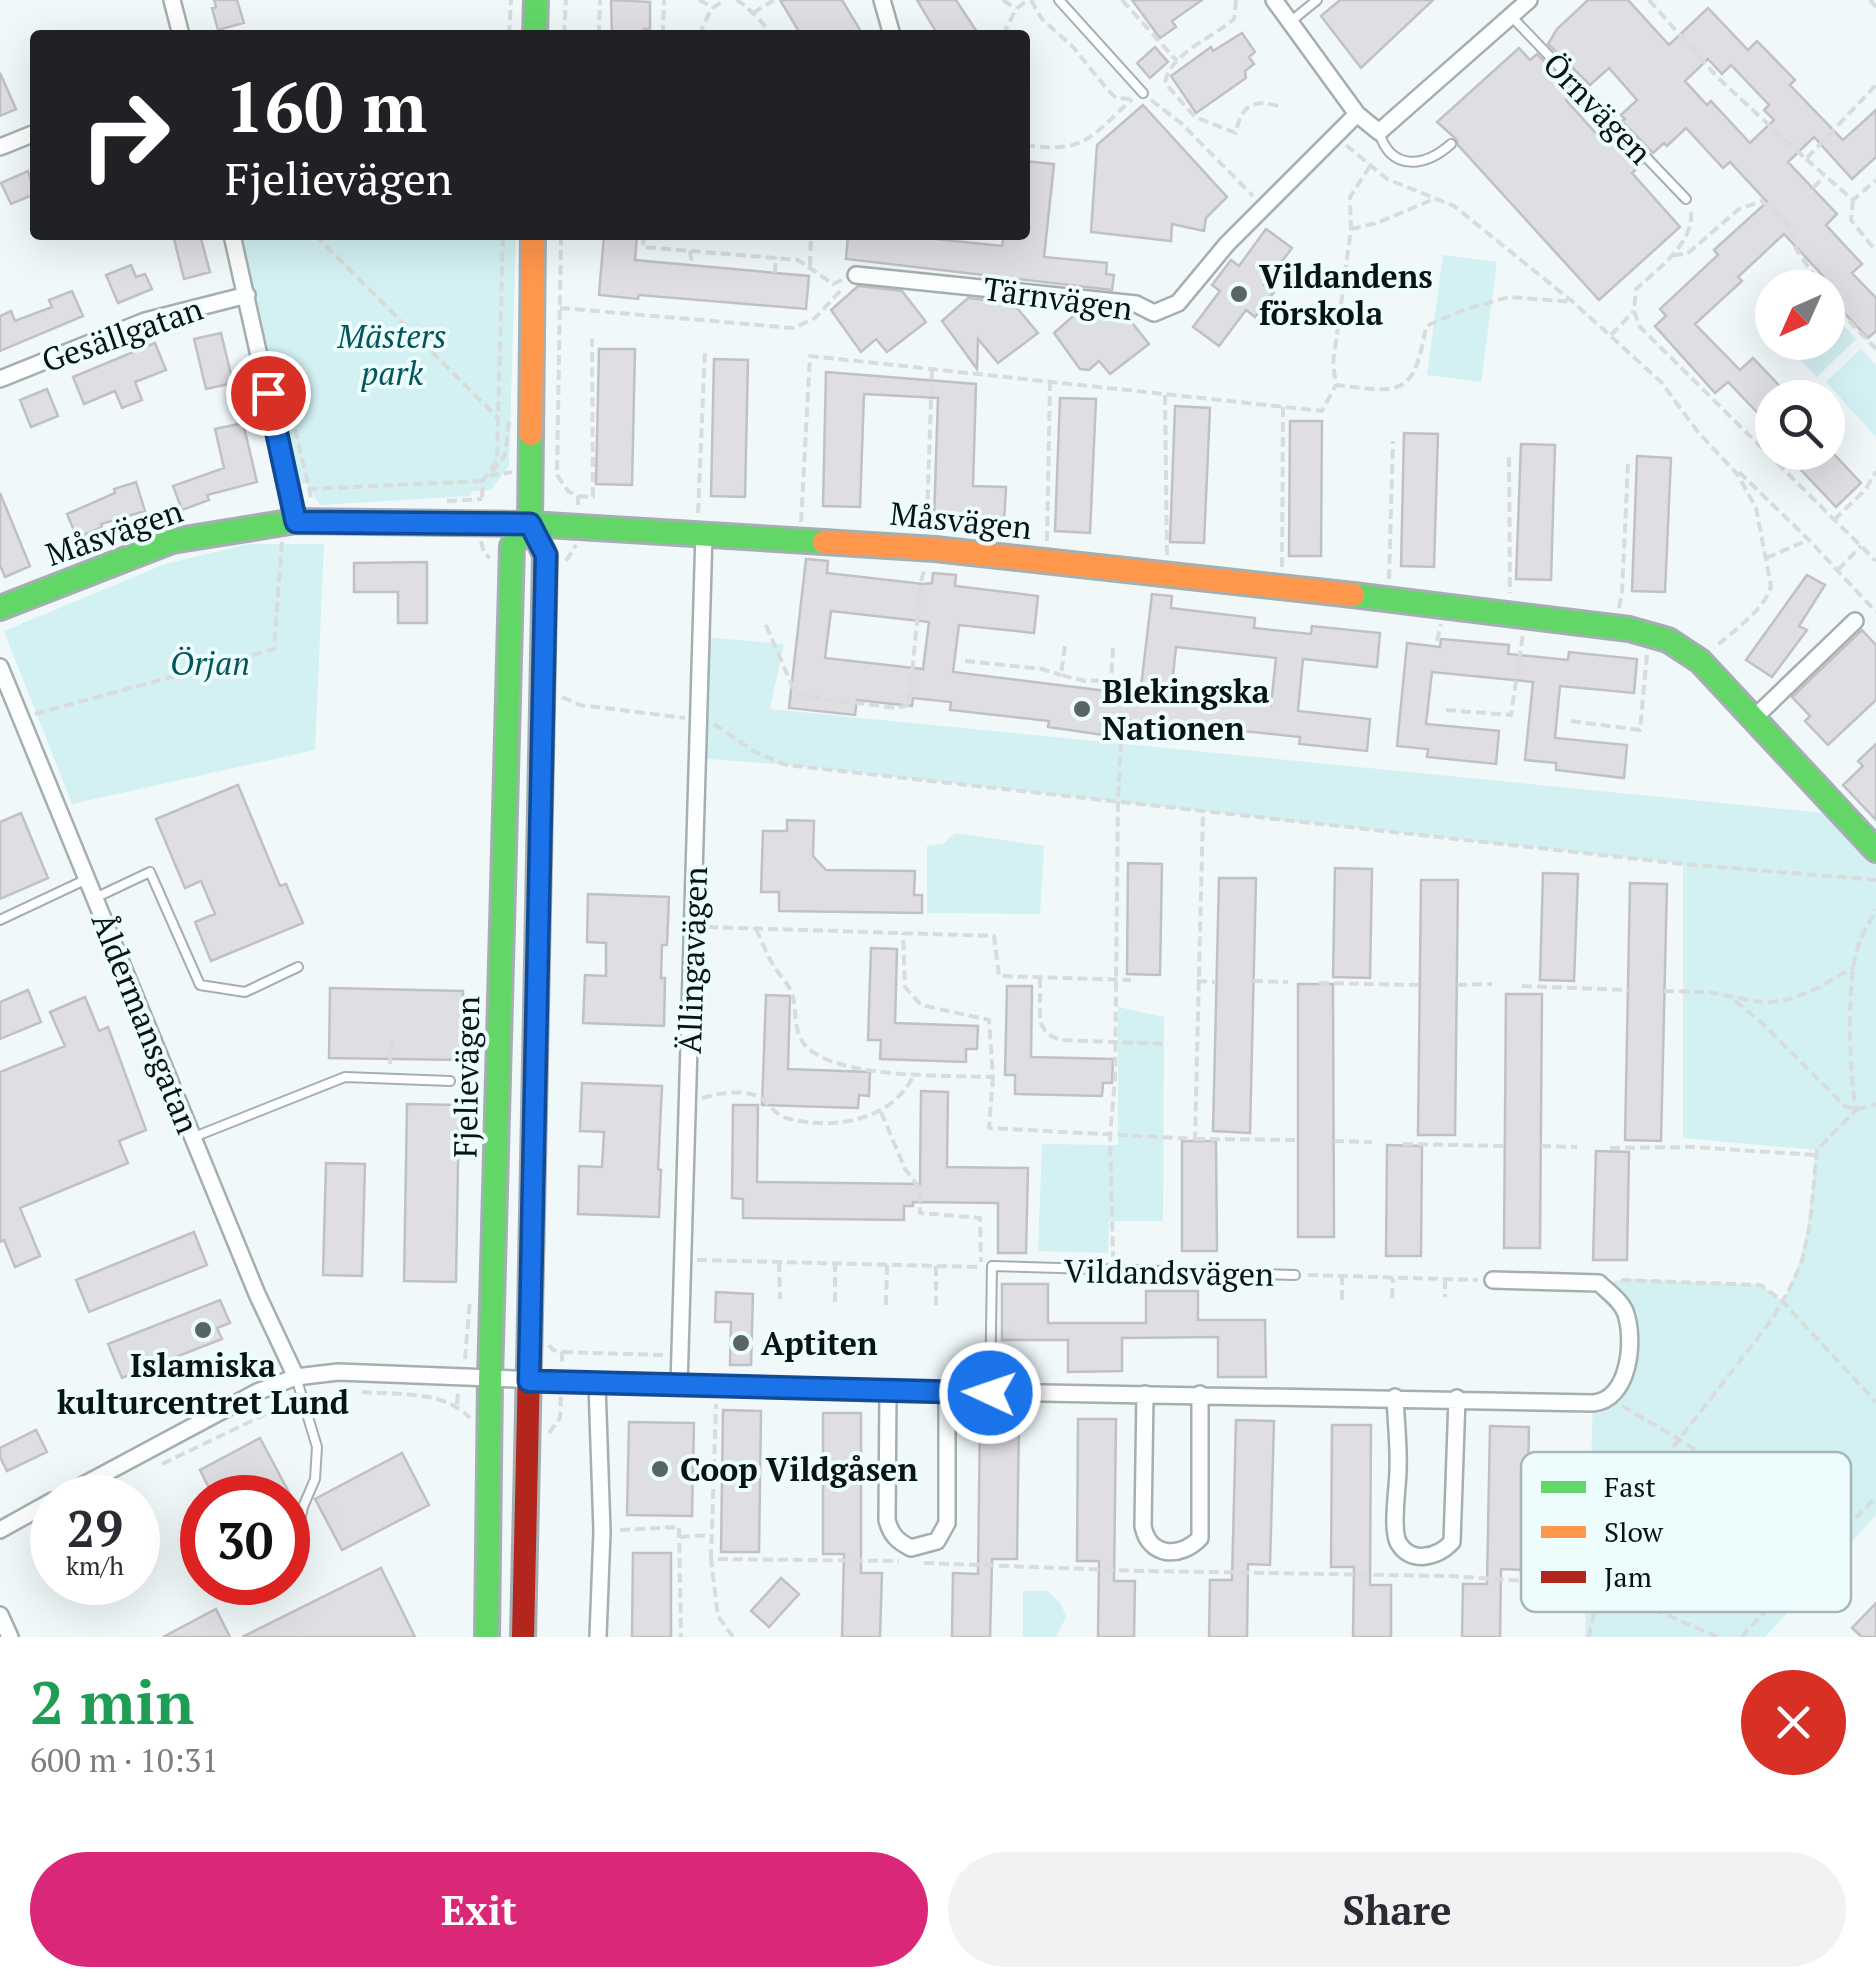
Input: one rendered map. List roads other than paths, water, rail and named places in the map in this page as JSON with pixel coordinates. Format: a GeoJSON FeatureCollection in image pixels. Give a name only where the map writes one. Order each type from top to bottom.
{"type":"FeatureCollection","features":[{"type":"Feature","properties":{"kind":"main road"},"geometry":{"type":"LineString","coordinates":[[535,30],[536,0]]}},
{"type":"Feature","properties":{"kind":"main road","name":"Fjelievägen"},"geometry":{"type":"LineString","coordinates":[[523,1637],[546,555],[530,524],[532,240]]}},
{"type":"Feature","properties":{"kind":"main road","name":"Måsvägen"},"geometry":{"type":"LineString","coordinates":[[0,608],[172,541],[290,522],[530,524],[800,538],[931,548],[1518,614],[1648,634],[1668,640],[1700,661],[1876,850]]}},
{"type":"Feature","properties":{"kind":"main road","name":"Fjelievägen"},"geometry":{"type":"LineString","coordinates":[[487,1637],[512,546],[530,524]]}},
{"type":"Feature","properties":{"kind":"street"},"geometry":{"type":"LineString","coordinates":[[172,0],[179,30]]}},
{"type":"Feature","properties":{"kind":"street"},"geometry":{"type":"LineString","coordinates":[[882,0],[891,30]]}},
{"type":"Feature","properties":{"kind":"street"},"geometry":{"type":"LineString","coordinates":[[1274,0],[1357,114],[1380,132],[1529,0]]}},
{"type":"Feature","properties":{"kind":"street","name":"Tärnvägen"},"geometry":{"type":"LineString","coordinates":[[856,275],[1136,304],[1154,313],[1178,303],[1227,244],[1357,114]]}},
{"type":"Feature","properties":{"kind":"street"},"geometry":{"type":"LineString","coordinates":[[0,147],[30,135]]}},
{"type":"Feature","properties":{"kind":"street"},"geometry":{"type":"LineString","coordinates":[[233,240],[288,491],[290,522]]}},
{"type":"Feature","properties":{"kind":"street","name":"Gesällgatan"},"geometry":{"type":"LineString","coordinates":[[0,379],[145,320],[247,294]]}},
{"type":"Feature","properties":{"kind":"street","name":"Ällingavägen"},"geometry":{"type":"LineString","coordinates":[[679,1386],[701,533]]}},
{"type":"Feature","properties":{"kind":"street"},"geometry":{"type":"LineString","coordinates":[[1754,718],[1856,621]]}},
{"type":"Feature","properties":{"kind":"street","name":"Åldermansgatan"},"geometry":{"type":"LineString","coordinates":[[0,667],[257,1294],[296,1377]]}},
{"type":"Feature","properties":{"kind":"street"},"geometry":{"type":"LineString","coordinates":[[102,1475],[257,1392],[296,1377],[338,1372],[717,1387],[1594,1403],[1610,1400],[1622,1385],[1628,1330],[1621,1305],[1599,1283],[1493,1280]]}},
{"type":"Feature","properties":{"kind":"street"},"geometry":{"type":"LineString","coordinates":[[597,1384],[602,1531],[598,1637]]}},
{"type":"Feature","properties":{"kind":"street"},"geometry":{"type":"LineString","coordinates":[[888,1390],[886,1520],[898,1542],[912,1548],[936,1541],[947,1524],[948,1390]]}},
{"type":"Feature","properties":{"kind":"street"},"geometry":{"type":"LineString","coordinates":[[1145,1394],[1143,1526],[1145,1538],[1166,1554],[1180,1552],[1200,1538],[1200,1394]]}},
{"type":"Feature","properties":{"kind":"street"},"geometry":{"type":"LineString","coordinates":[[1395,1398],[1396,1530],[1398,1541],[1419,1557],[1432,1556],[1452,1542],[1457,1398]]}},
{"type":"Feature","properties":{"kind":"street"},"geometry":{"type":"LineString","coordinates":[[0,1530],[30,1513]]}},
{"type":"Feature","properties":{"kind":"street"},"geometry":{"type":"LineString","coordinates":[[0,1615],[10,1637]]}},
{"type":"Feature","properties":{"kind":"lane"},"geometry":{"type":"LineString","coordinates":[[1059,0],[1146,95]]}},
{"type":"Feature","properties":{"kind":"lane"},"geometry":{"type":"LineString","coordinates":[[1290,22],[1318,0]]}},
{"type":"Feature","properties":{"kind":"lane","name":"Örnvägen"},"geometry":{"type":"LineString","coordinates":[[1511,16],[1686,199]]}},
{"type":"Feature","properties":{"kind":"lane"},"geometry":{"type":"LineString","coordinates":[[1380,132],[1383,143],[1396,156],[1410,162],[1436,158],[1451,144]]}},
{"type":"Feature","properties":{"kind":"lane"},"geometry":{"type":"LineString","coordinates":[[94,898],[150,872],[200,985],[245,992],[298,967]]}},
{"type":"Feature","properties":{"kind":"lane"},"geometry":{"type":"LineString","coordinates":[[0,920],[87,879]]}},
{"type":"Feature","properties":{"kind":"lane"},"geometry":{"type":"LineString","coordinates":[[194,1137],[345,1077],[450,1082]]}},
{"type":"Feature","properties":{"kind":"lane","name":"Vildandsvägen"},"geometry":{"type":"LineString","coordinates":[[990,1393],[992,1266],[1295,1275]]}},
{"type":"Feature","properties":{"kind":"lane"},"geometry":{"type":"LineString","coordinates":[[296,1377],[316,1446],[315,1479],[310,1491]]}},
{"type":"Feature","properties":{"kind":"place","name":"Vildandens förskola"},"geometry":{"type":"Point","coordinates":[1239,294]}},
{"type":"Feature","properties":{"kind":"place","name":"Blekingska Nationen"},"geometry":{"type":"Point","coordinates":[1082,709]}},
{"type":"Feature","properties":{"kind":"place","name":"Islamiska kulturcentret Lund"},"geometry":{"type":"Point","coordinates":[203,1330]}},
{"type":"Feature","properties":{"kind":"place","name":"Aptiten"},"geometry":{"type":"Point","coordinates":[741,1343]}},
{"type":"Feature","properties":{"kind":"place","name":"Coop Vildgåsen"},"geometry":{"type":"Point","coordinates":[660,1469]}},
{"type":"Feature","properties":{"kind":"park label","name":"Mästers park"},"geometry":{"type":"Point","coordinates":[392,354]}},
{"type":"Feature","properties":{"kind":"park label","name":"Örjan"},"geometry":{"type":"Point","coordinates":[210,663]}}]}
